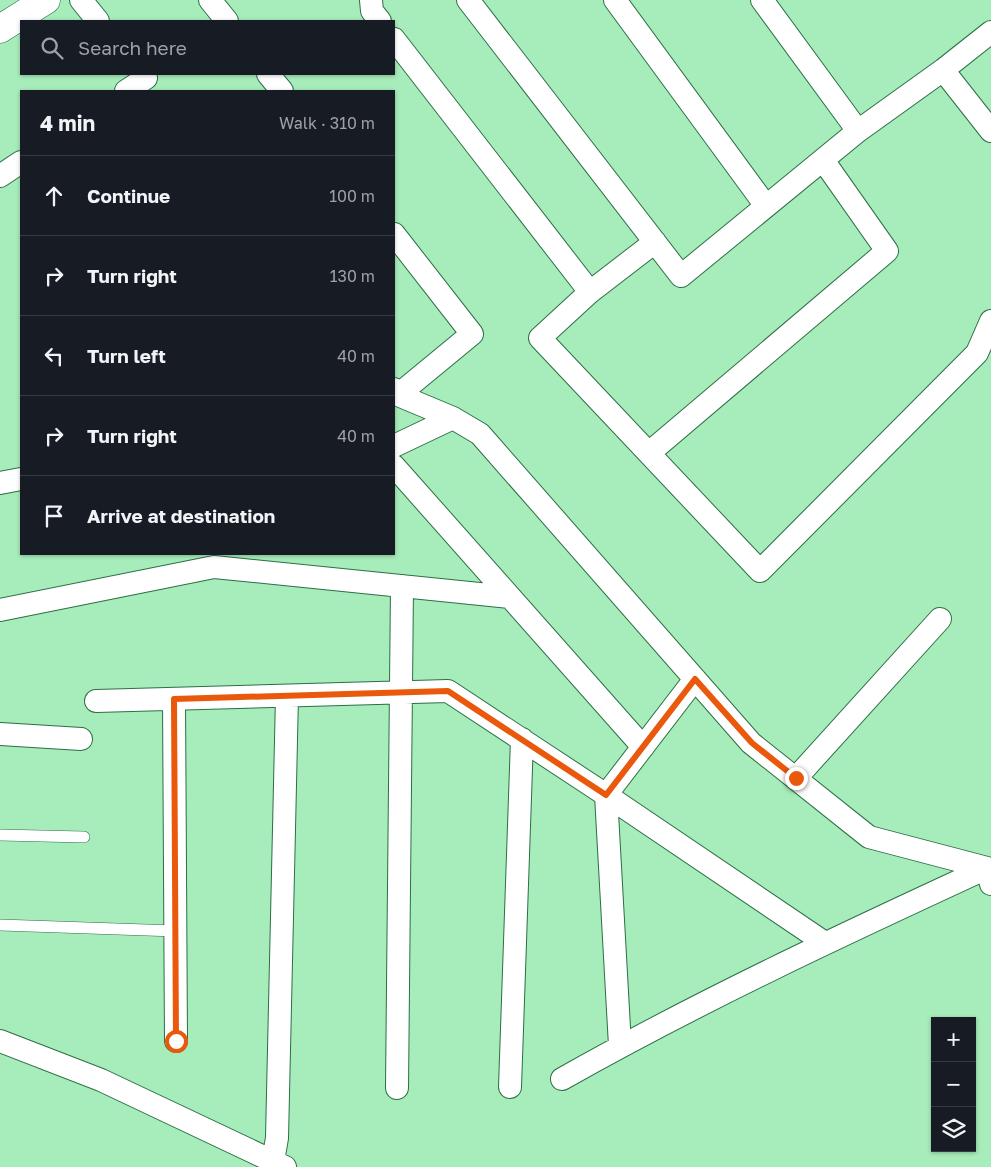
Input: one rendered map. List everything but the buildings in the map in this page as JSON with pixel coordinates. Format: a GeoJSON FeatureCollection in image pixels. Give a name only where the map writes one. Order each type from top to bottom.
{"type":"FeatureCollection","features":[{"type":"Feature","properties":{"kind":"street"},"geometry":{"type":"LineString","coordinates":[[81,0],[97,20]]}},
{"type":"Feature","properties":{"kind":"street"},"geometry":{"type":"LineString","coordinates":[[210,0],[226,20]]}},
{"type":"Feature","properties":{"kind":"street"},"geometry":{"type":"LineString","coordinates":[[371,0],[372,10],[379,20]]}},
{"type":"Feature","properties":{"kind":"street"},"geometry":{"type":"LineString","coordinates":[[468,0],[681,276],[858,131],[944,70],[991,32]]}},
{"type":"Feature","properties":{"kind":"street"},"geometry":{"type":"LineString","coordinates":[[615,0],[766,206]]}},
{"type":"Feature","properties":{"kind":"street"},"geometry":{"type":"LineString","coordinates":[[766,2],[858,131]]}},
{"type":"Feature","properties":{"kind":"street"},"geometry":{"type":"LineString","coordinates":[[0,29],[32,3]]}},
{"type":"Feature","properties":{"kind":"street"},"geometry":{"type":"LineString","coordinates":[[395,39],[590,292]]}},
{"type":"Feature","properties":{"kind":"street"},"geometry":{"type":"LineString","coordinates":[[944,70],[991,131]]}},
{"type":"Feature","properties":{"kind":"street"},"geometry":{"type":"LineString","coordinates":[[269,75],[281,90]]}},
{"type":"Feature","properties":{"kind":"street"},"geometry":{"type":"LineString","coordinates":[[128,90],[148,81]]}},
{"type":"Feature","properties":{"kind":"street"},"geometry":{"type":"LineString","coordinates":[[648,452],[887,251],[823,160]]}},
{"type":"Feature","properties":{"kind":"street"},"geometry":{"type":"LineString","coordinates":[[0,176],[20,163]]}},
{"type":"Feature","properties":{"kind":"street"},"geometry":{"type":"LineString","coordinates":[[395,235],[472,334],[396,392],[453,418],[480,434],[752,743],[869,837],[989,876]]}},
{"type":"Feature","properties":{"kind":"street"},"geometry":{"type":"LineString","coordinates":[[655,242],[590,292],[540,338],[760,571],[977,354],[991,321]]}},
{"type":"Feature","properties":{"kind":"street"},"geometry":{"type":"LineString","coordinates":[[395,446],[453,418]]}},
{"type":"Feature","properties":{"kind":"street"},"geometry":{"type":"LineString","coordinates":[[395,467],[643,747]]}},
{"type":"Feature","properties":{"kind":"street"},"geometry":{"type":"LineString","coordinates":[[0,483],[20,479]]}},
{"type":"Feature","properties":{"kind":"street"},"geometry":{"type":"LineString","coordinates":[[0,610],[214,567],[510,597]]}},
{"type":"Feature","properties":{"kind":"street"},"geometry":{"type":"LineString","coordinates":[[397,1088],[402,586]]}},
{"type":"Feature","properties":{"kind":"street"},"geometry":{"type":"LineString","coordinates":[[796,778],[940,619]]}},
{"type":"Feature","properties":{"kind":"street"},"geometry":{"type":"LineString","coordinates":[[620,1046],[606,795],[695,679]]}},
{"type":"Feature","properties":{"kind":"street"},"geometry":{"type":"LineString","coordinates":[[96,701],[448,691],[825,943]]}},
{"type":"Feature","properties":{"kind":"street"},"geometry":{"type":"LineString","coordinates":[[0,1041],[101,1080],[279,1164],[277,1138],[287,696]]}},
{"type":"Feature","properties":{"kind":"street"},"geometry":{"type":"LineString","coordinates":[[174,699],[176,1041]]}},
{"type":"Feature","properties":{"kind":"street"},"geometry":{"type":"LineString","coordinates":[[0,734],[81,739]]}},
{"type":"Feature","properties":{"kind":"street"},"geometry":{"type":"LineString","coordinates":[[510,1087],[522,739]]}},
{"type":"Feature","properties":{"kind":"street"},"geometry":{"type":"LineString","coordinates":[[562,1079],[620,1046],[825,943],[989,876]]}},
{"type":"Feature","properties":{"kind":"lane"},"geometry":{"type":"LineString","coordinates":[[0,836],[84,837]]}},
{"type":"Feature","properties":{"kind":"lane"},"geometry":{"type":"LineString","coordinates":[[0,925],[176,931]]}},
{"type":"Feature","properties":{"kind":"route"},"geometry":{"type":"LineString","coordinates":[[176,1041],[174,699],[448,691],[606,795],[695,679],[752,743],[796,778]]}}]}
